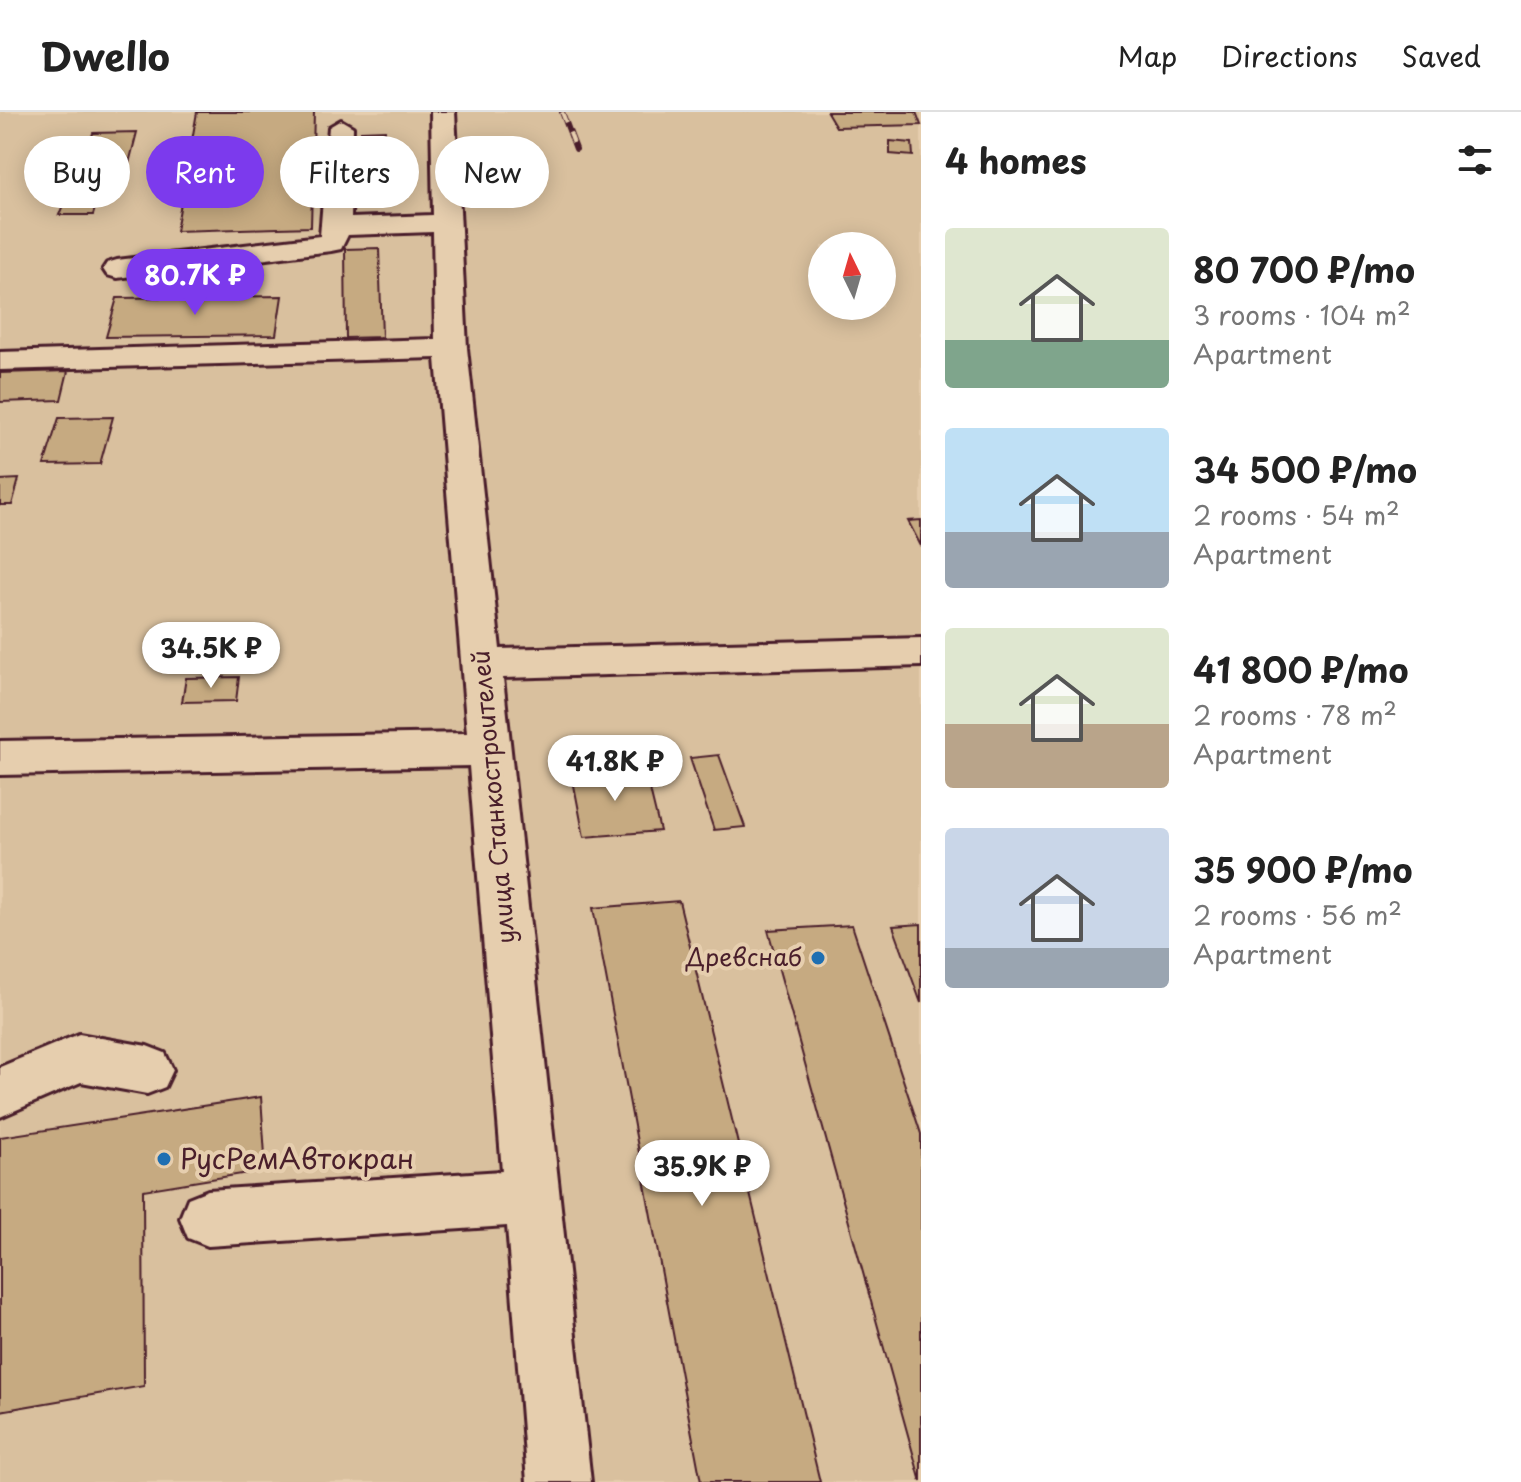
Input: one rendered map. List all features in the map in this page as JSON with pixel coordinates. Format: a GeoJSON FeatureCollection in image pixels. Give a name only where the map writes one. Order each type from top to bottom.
{"type":"FeatureCollection","features":[{"type":"Feature","properties":{"kind":"lane","name":"улица Станкостроителей"},"geometry":{"type":"LineString","coordinates":[[443,112],[451,348],[559,1482]]}},
{"type":"Feature","properties":{"kind":"lane"},"geometry":{"type":"LineString","coordinates":[[117,269],[331,243],[337,227],[341,127]]}},
{"type":"Feature","properties":{"kind":"lane"},"geometry":{"type":"LineString","coordinates":[[337,227],[447,223]]}},
{"type":"Feature","properties":{"kind":"lane"},"geometry":{"type":"LineString","coordinates":[[0,361],[451,348]]}},
{"type":"Feature","properties":{"kind":"lane"},"geometry":{"type":"LineString","coordinates":[[481,664],[921,652]]}},
{"type":"Feature","properties":{"kind":"lane"},"geometry":{"type":"LineString","coordinates":[[0,758],[489,749]]}},
{"type":"Feature","properties":{"kind":"lane"},"geometry":{"type":"LineString","coordinates":[[0,1092],[79,1058],[147,1070]]}},
{"type":"Feature","properties":{"kind":"lane"},"geometry":{"type":"LineString","coordinates":[[208,1218],[531,1197]]}},
{"type":"Feature","properties":{"kind":"shaded area"},"geometry":{"type":"Polygon","coordinates":[[[0,112],[921,112],[921,1482],[0,1482],[0,112]]]}},
{"type":"Feature","properties":{"kind":"building"},"geometry":{"type":"Polygon","coordinates":[[[197,112],[314,112],[313,136],[280,136],[280,208],[311,208],[311,227],[176,231],[180,208],[264,208],[264,136],[193,136],[197,112]]]}},
{"type":"Feature","properties":{"kind":"building"},"geometry":{"type":"Polygon","coordinates":[[[827,112],[916,112],[921,125],[836,127],[827,112]]]}},
{"type":"Feature","properties":{"kind":"building"},"geometry":{"type":"Polygon","coordinates":[[[385,130],[385,136],[361,136],[361,131],[385,130]]]}},
{"type":"Feature","properties":{"kind":"building"},"geometry":{"type":"Polygon","coordinates":[[[137,132],[130,159],[130,136],[92,136],[93,133],[137,132]]]}},
{"type":"Feature","properties":{"kind":"building"},"geometry":{"type":"Polygon","coordinates":[[[890,141],[912,143],[913,156],[890,154],[890,141]]]}},
{"type":"Feature","properties":{"kind":"building"},"geometry":{"type":"Polygon","coordinates":[[[62,208],[95,208],[93,215],[59,215],[62,208]]]}},
{"type":"Feature","properties":{"kind":"building"},"geometry":{"type":"Polygon","coordinates":[[[379,248],[382,337],[346,338],[345,249],[379,248]]]}},
{"type":"Feature","properties":{"kind":"building"},"geometry":{"type":"Polygon","coordinates":[[[282,296],[276,335],[106,337],[117,298],[282,296]]]}},
{"type":"Feature","properties":{"kind":"building"},"geometry":{"type":"Polygon","coordinates":[[[68,371],[61,400],[0,402],[0,373],[68,371]]]}},
{"type":"Feature","properties":{"kind":"building"},"geometry":{"type":"Polygon","coordinates":[[[113,417],[100,464],[44,465],[59,418],[113,417]]]}},
{"type":"Feature","properties":{"kind":"building"},"geometry":{"type":"Polygon","coordinates":[[[19,479],[12,505],[0,505],[0,480],[19,479]]]}},
{"type":"Feature","properties":{"kind":"building"},"geometry":{"type":"Polygon","coordinates":[[[921,520],[921,546],[908,521],[921,520]]]}},
{"type":"Feature","properties":{"kind":"building"},"geometry":{"type":"Polygon","coordinates":[[[239,677],[236,701],[182,702],[186,678],[239,677]]]}},
{"type":"Feature","properties":{"kind":"building"},"geometry":{"type":"Polygon","coordinates":[[[719,755],[745,827],[714,830],[690,758],[719,755]]]}},
{"type":"Feature","properties":{"kind":"building"},"geometry":{"type":"Polygon","coordinates":[[[645,769],[660,831],[584,837],[572,775],[645,769]]]}},
{"type":"Feature","properties":{"kind":"building"},"geometry":{"type":"Polygon","coordinates":[[[679,901],[820,1482],[701,1482],[593,908],[679,901]]]}},
{"type":"Feature","properties":{"kind":"building"},"geometry":{"type":"Polygon","coordinates":[[[921,924],[921,1003],[893,926],[921,924]]]}},
{"type":"Feature","properties":{"kind":"building"},"geometry":{"type":"Polygon","coordinates":[[[852,925],[921,1134],[921,1482],[768,930],[852,925]]]}},
{"type":"Feature","properties":{"kind":"building"},"geometry":{"type":"Polygon","coordinates":[[[261,1097],[266,1170],[143,1190],[144,1386],[0,1411],[0,1137],[261,1097]]]}},
{"type":"Feature","properties":{"kind":"railway"},"geometry":{"type":"LineString","coordinates":[[562,112],[576,149]]}},
{"type":"Feature","properties":{"kind":"place","name":"Древснаб"},"geometry":{"type":"Point","coordinates":[818,958]}},
{"type":"Feature","properties":{"kind":"place","name":"РусРемАвтокран"},"geometry":{"type":"Point","coordinates":[164,1159]}}]}
